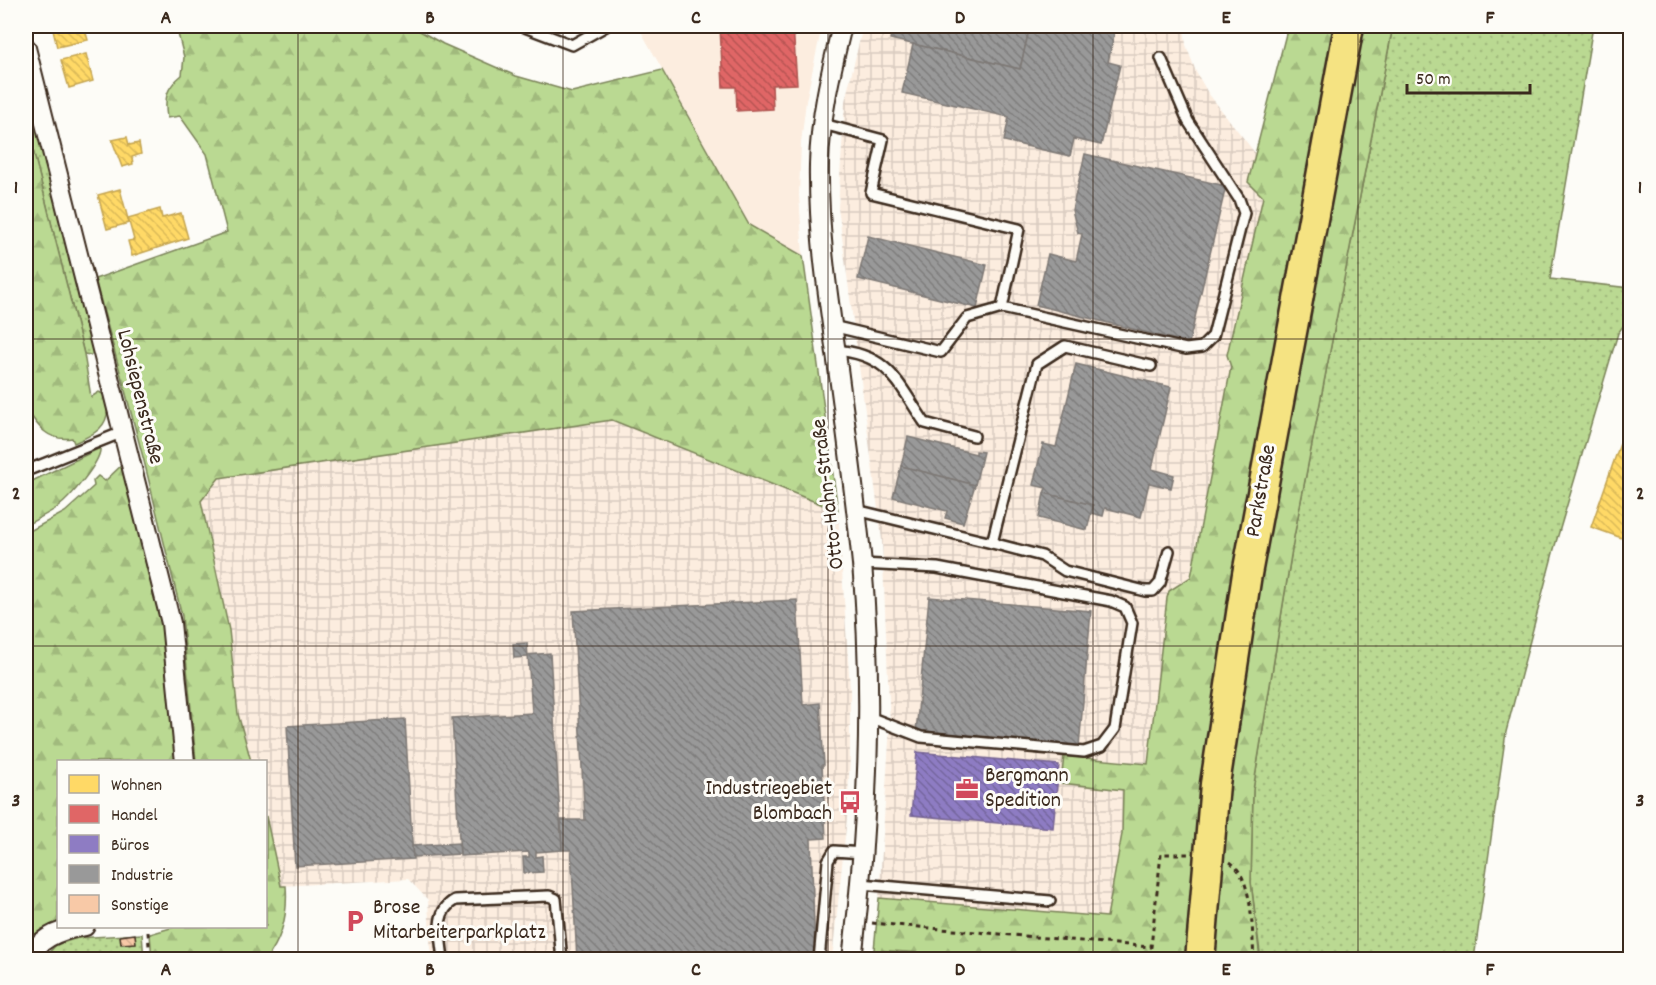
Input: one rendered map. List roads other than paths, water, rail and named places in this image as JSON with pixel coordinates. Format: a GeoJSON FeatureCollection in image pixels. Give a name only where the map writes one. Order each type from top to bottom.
{"type":"FeatureCollection","features":[{"type":"Feature","properties":{"kind":"main road","name":"Parkstraße"},"geometry":{"type":"LineString","coordinates":[[1200,960],[1207,855],[1215,784],[1247,574],[1349,26]]}},
{"type":"Feature","properties":{"kind":"street","name":"Otto-Hahn-Straße"},"geometry":{"type":"LineString","coordinates":[[842,26],[827,92],[823,124],[820,205],[831,326],[836,350],[862,564],[867,635],[868,717],[863,853],[853,959]]}},
{"type":"Feature","properties":{"kind":"street","name":"Lohsiepenstraße"},"geometry":{"type":"LineString","coordinates":[[26,48],[171,623],[185,760]]}},
{"type":"Feature","properties":{"kind":"street"},"geometry":{"type":"LineString","coordinates":[[28,960],[50,936],[68,928]]}},
{"type":"Feature","properties":{"kind":"lane"},"geometry":{"type":"LineString","coordinates":[[522,26],[572,45],[606,26]]}},
{"type":"Feature","properties":{"kind":"lane"},"geometry":{"type":"LineString","coordinates":[[831,326],[941,352],[967,318],[1002,308],[1186,350],[1202,347],[1213,336],[1244,213],[1239,199],[1188,121],[1161,58]]}},
{"type":"Feature","properties":{"kind":"lane"},"geometry":{"type":"LineString","coordinates":[[823,124],[883,140],[871,193],[1019,229],[1002,308]]}},
{"type":"Feature","properties":{"kind":"lane"},"geometry":{"type":"LineString","coordinates":[[992,543],[1036,364],[1065,346],[1151,366]]}},
{"type":"Feature","properties":{"kind":"lane"},"geometry":{"type":"LineString","coordinates":[[836,350],[861,353],[885,366],[925,423],[974,436]]}},
{"type":"Feature","properties":{"kind":"lane"},"geometry":{"type":"LineString","coordinates":[[26,471],[123,432]]}},
{"type":"Feature","properties":{"kind":"lane"},"geometry":{"type":"LineString","coordinates":[[856,510],[1042,556],[1065,571],[1145,591],[1153,591],[1160,583],[1169,551]]}},
{"type":"Feature","properties":{"kind":"lane"},"geometry":{"type":"LineString","coordinates":[[862,564],[937,568],[1111,601],[1125,608],[1132,623],[1115,729],[1101,746],[1084,752],[921,737],[868,717]]}},
{"type":"Feature","properties":{"kind":"lane"},"geometry":{"type":"LineString","coordinates":[[819,960],[828,861],[834,851],[863,853]]}},
{"type":"Feature","properties":{"kind":"lane"},"geometry":{"type":"LineString","coordinates":[[861,884],[1050,902]]}},
{"type":"Feature","properties":{"kind":"lane"},"geometry":{"type":"LineString","coordinates":[[443,960],[440,915],[445,906],[455,900],[549,896],[556,899],[562,960]]}},
{"type":"Feature","properties":{"kind":"place","name":"Bergmann Spedition"},"geometry":{"type":"Point","coordinates":[967,789]}},
{"type":"Feature","properties":{"kind":"place","name":"Industriegebiet Blombach"},"geometry":{"type":"Point","coordinates":[850,802]}},
{"type":"Feature","properties":{"kind":"place","name":"Brose Mitarbeiterparkplatz"},"geometry":{"type":"Point","coordinates":[355,921]}}]}
